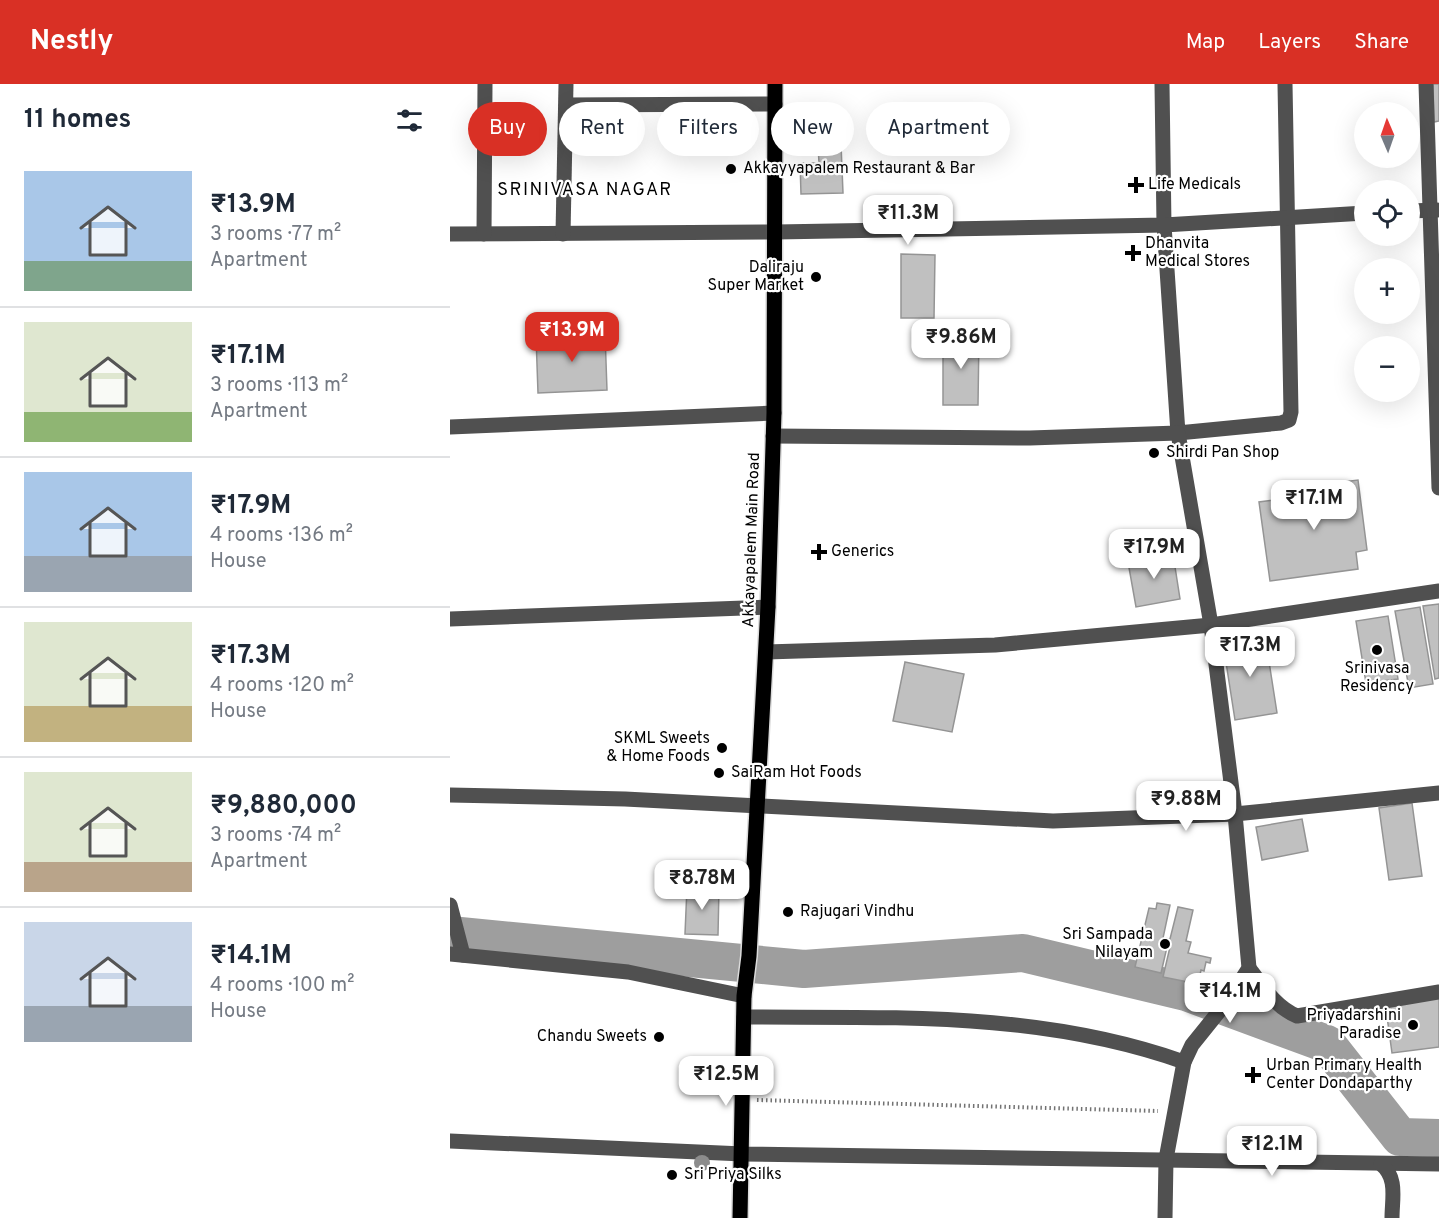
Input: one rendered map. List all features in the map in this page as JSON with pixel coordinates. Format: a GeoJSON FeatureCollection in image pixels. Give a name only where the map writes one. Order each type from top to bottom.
{"type":"FeatureCollection","features":[{"type":"Feature","properties":{"kind":"main road","name":"Akkayapalem Main Road"},"geometry":{"type":"LineString","coordinates":[[775,84],[775,102]]}},
{"type":"Feature","properties":{"kind":"main road","name":"Akkayapalem Main Road"},"geometry":{"type":"LineString","coordinates":[[740,1218],[745,990],[749,956],[768,607],[774,412],[775,156]]}},
{"type":"Feature","properties":{"kind":"street"},"geometry":{"type":"LineString","coordinates":[[484,234],[485,84]]}},
{"type":"Feature","properties":{"kind":"street"},"geometry":{"type":"LineString","coordinates":[[566,84],[566,102]]}},
{"type":"Feature","properties":{"kind":"street"},"geometry":{"type":"LineString","coordinates":[[1162,84],[1164,225],[1178,433],[1211,625],[1235,814],[1249,968],[1276,1002],[1286,1011],[1297,1016],[1439,993]]}},
{"type":"Feature","properties":{"kind":"street"},"geometry":{"type":"LineString","coordinates":[[773,436],[1030,438],[1178,433],[1281,423],[1288,420],[1291,412],[1286,84]]}},
{"type":"Feature","properties":{"kind":"street"},"geometry":{"type":"LineString","coordinates":[[1426,84],[1434,210],[1439,488]]}},
{"type":"Feature","properties":{"kind":"street"},"geometry":{"type":"LineString","coordinates":[[645,105],[771,104]]}},
{"type":"Feature","properties":{"kind":"street"},"geometry":{"type":"LineString","coordinates":[[562,234],[564,156]]}},
{"type":"Feature","properties":{"kind":"street"},"geometry":{"type":"LineString","coordinates":[[450,234],[776,232],[1164,225],[1354,214]]}},
{"type":"Feature","properties":{"kind":"street"},"geometry":{"type":"LineString","coordinates":[[450,427],[774,412]]}},
{"type":"Feature","properties":{"kind":"street"},"geometry":{"type":"LineString","coordinates":[[766,652],[995,645],[1211,625],[1439,591]]}},
{"type":"Feature","properties":{"kind":"street"},"geometry":{"type":"LineString","coordinates":[[450,619],[768,607]]}},
{"type":"Feature","properties":{"kind":"street"},"geometry":{"type":"LineString","coordinates":[[450,795],[757,805],[1053,821],[1235,814],[1439,793]]}},
{"type":"Feature","properties":{"kind":"street"},"geometry":{"type":"LineString","coordinates":[[450,904],[456,923],[458,950],[745,990]]}},
{"type":"Feature","properties":{"kind":"street"},"geometry":{"type":"LineString","coordinates":[[1166,1218],[1166,1159],[1184,1062],[1206,1027],[1229,999],[1249,968]]}},
{"type":"Feature","properties":{"kind":"street"},"geometry":{"type":"LineString","coordinates":[[744,1017],[992,1022],[1106,1038],[1184,1062]]}},
{"type":"Feature","properties":{"kind":"street"},"geometry":{"type":"LineString","coordinates":[[450,1141],[743,1154],[1439,1164]]}},
{"type":"Feature","properties":{"kind":"street"},"geometry":{"type":"LineString","coordinates":[[1382,1164],[1390,1172],[1393,1181],[1392,1218]]}},
{"type":"Feature","properties":{"kind":"path"},"geometry":{"type":"LineString","coordinates":[[743,1099],[1176,1112]]}},
{"type":"Feature","properties":{"kind":"building"},"geometry":{"type":"Polygon","coordinates":[[[1433,84],[1439,84],[1439,121],[1434,122],[1433,84]]]}},
{"type":"Feature","properties":{"kind":"building"},"geometry":{"type":"Polygon","coordinates":[[[819,156],[841,156],[843,193],[801,194],[800,163],[819,163],[819,156]]]}},
{"type":"Feature","properties":{"kind":"building"},"geometry":{"type":"Polygon","coordinates":[[[901,254],[935,255],[934,318],[901,318],[901,254]]]}},
{"type":"Feature","properties":{"kind":"building"},"geometry":{"type":"Polygon","coordinates":[[[605,333],[607,390],[538,393],[536,336],[605,333]]]}},
{"type":"Feature","properties":{"kind":"building"},"geometry":{"type":"Polygon","coordinates":[[[943,335],[979,335],[978,405],[943,405],[943,335]]]}},
{"type":"Feature","properties":{"kind":"building"},"geometry":{"type":"Polygon","coordinates":[[[1358,480],[1367,550],[1356,552],[1358,569],[1270,581],[1259,502],[1295,497],[1294,488],[1358,480]]]}},
{"type":"Feature","properties":{"kind":"building"},"geometry":{"type":"Polygon","coordinates":[[[1173,554],[1180,599],[1136,607],[1128,562],[1173,554]]]}},
{"type":"Feature","properties":{"kind":"building"},"geometry":{"type":"Polygon","coordinates":[[[1439,604],[1439,678],[1435,679],[1423,606],[1439,604]]]}},
{"type":"Feature","properties":{"kind":"building"},"geometry":{"type":"Polygon","coordinates":[[[1420,607],[1433,684],[1409,688],[1395,611],[1420,607]]]}},
{"type":"Feature","properties":{"kind":"building","name":"Srinivasa Residency"},"geometry":{"type":"Polygon","coordinates":[[[1388,616],[1398,679],[1366,683],[1356,621],[1388,616]]]}},
{"type":"Feature","properties":{"kind":"building"},"geometry":{"type":"Polygon","coordinates":[[[1265,636],[1277,713],[1235,720],[1223,643],[1265,636]]]}},
{"type":"Feature","properties":{"kind":"building"},"geometry":{"type":"Polygon","coordinates":[[[905,662],[964,674],[952,732],[893,721],[905,662]]]}},
{"type":"Feature","properties":{"kind":"building"},"geometry":{"type":"Polygon","coordinates":[[[1412,803],[1422,876],[1389,880],[1379,808],[1412,803]]]}},
{"type":"Feature","properties":{"kind":"building"},"geometry":{"type":"Polygon","coordinates":[[[1302,819],[1308,851],[1262,860],[1256,827],[1302,819]]]}},
{"type":"Feature","properties":{"kind":"building"},"geometry":{"type":"Polygon","coordinates":[[[687,887],[719,888],[718,935],[685,934],[687,887]]]}},
{"type":"Feature","properties":{"kind":"building","name":"Sri Sampada Nilayam"},"geometry":{"type":"Polygon","coordinates":[[[1157,903],[1170,905],[1163,938],[1170,939],[1178,907],[1193,910],[1186,941],[1191,942],[1188,953],[1211,958],[1210,963],[1206,962],[1204,971],[1201,970],[1198,984],[1163,977],[1170,947],[1167,947],[1161,973],[1135,967],[1149,908],[1156,909],[1157,903]]]}},
{"type":"Feature","properties":{"kind":"building","name":"Priyadarshini Paradise"},"geometry":{"type":"Polygon","coordinates":[[[1439,995],[1439,1047],[1392,1053],[1385,1002],[1439,995]]]}},
{"type":"Feature","properties":{"kind":"waterway"},"geometry":{"type":"LineString","coordinates":[[450,935],[804,969],[1023,953],[1186,992],[1327,1044],[1400,1137],[1439,1138]]}},
{"type":"Feature","properties":{"kind":"place","name":"Akkayyapalem Restaurant & Bar"},"geometry":{"type":"Point","coordinates":[731,169]}},
{"type":"Feature","properties":{"kind":"place","name":"Life Medicals"},"geometry":{"type":"Point","coordinates":[1136,185]}},
{"type":"Feature","properties":{"kind":"place","name":"Dhanvita Medical Stores"},"geometry":{"type":"Point","coordinates":[1133,253]}},
{"type":"Feature","properties":{"kind":"place","name":"Daliraju Super Market"},"geometry":{"type":"Point","coordinates":[816,277]}},
{"type":"Feature","properties":{"kind":"place","name":"Shirdi Pan Shop"},"geometry":{"type":"Point","coordinates":[1154,453]}},
{"type":"Feature","properties":{"kind":"place","name":"Generics"},"geometry":{"type":"Point","coordinates":[819,552]}},
{"type":"Feature","properties":{"kind":"place","name":"Srinivasa Residency"},"geometry":{"type":"Point","coordinates":[1377,650]}},
{"type":"Feature","properties":{"kind":"place","name":"SKML Sweets & Home Foods"},"geometry":{"type":"Point","coordinates":[722,748]}},
{"type":"Feature","properties":{"kind":"place","name":"SaiRam Hot Foods"},"geometry":{"type":"Point","coordinates":[719,773]}},
{"type":"Feature","properties":{"kind":"place","name":"Rajugari Vindhu"},"geometry":{"type":"Point","coordinates":[788,912]}},
{"type":"Feature","properties":{"kind":"place","name":"Sri Sampada Nilayam"},"geometry":{"type":"Point","coordinates":[1165,944]}},
{"type":"Feature","properties":{"kind":"place","name":"Priyadarshini Paradise"},"geometry":{"type":"Point","coordinates":[1413,1025]}},
{"type":"Feature","properties":{"kind":"place","name":"Chandu Sweets"},"geometry":{"type":"Point","coordinates":[659,1037]}},
{"type":"Feature","properties":{"kind":"place","name":"Urban Primary Health Center Dondaparthy"},"geometry":{"type":"Point","coordinates":[1253,1075]}},
{"type":"Feature","properties":{"kind":"place","name":"Sri Priya Silks"},"geometry":{"type":"Point","coordinates":[672,1175]}},
{"type":"Feature","properties":{"kind":"district","name":"SRINIVASA NAGAR"},"geometry":{"type":"Point","coordinates":[585,190]}}]}
